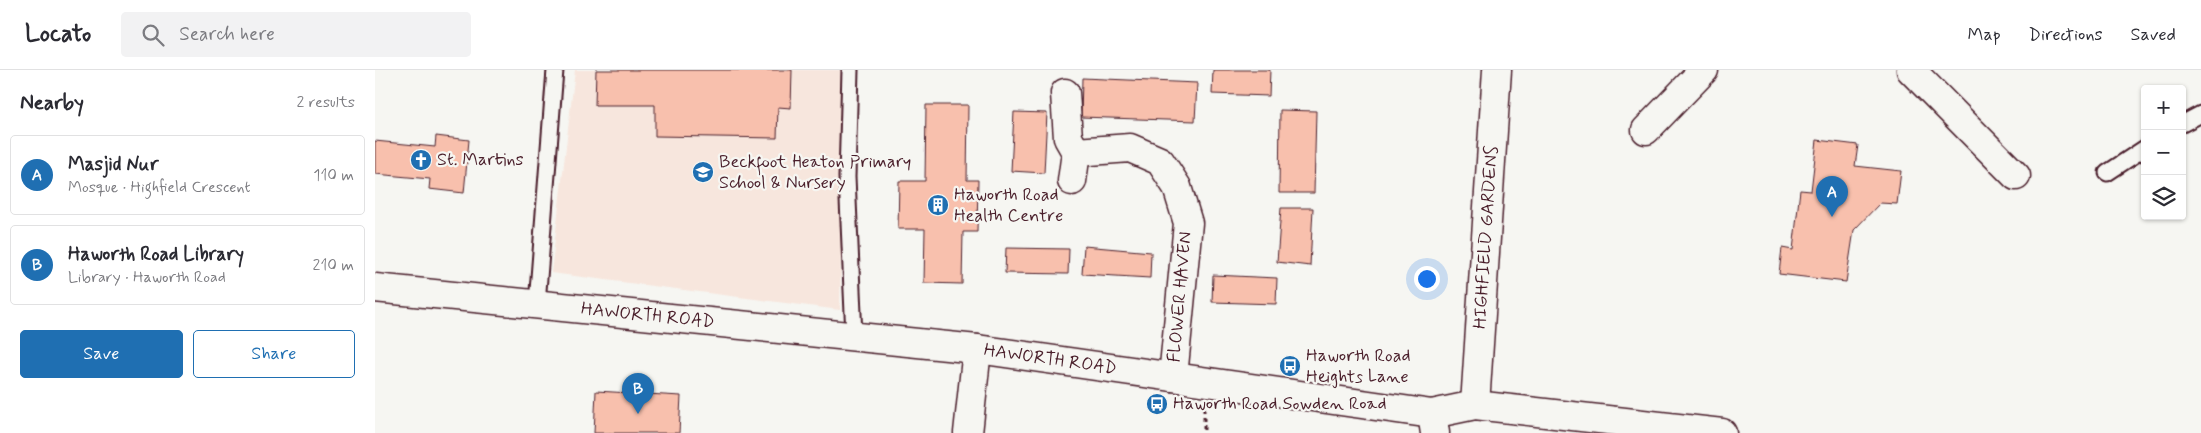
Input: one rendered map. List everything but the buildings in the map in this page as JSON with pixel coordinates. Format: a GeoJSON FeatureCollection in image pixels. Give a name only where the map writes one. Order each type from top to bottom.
{"type":"FeatureCollection","features":[{"type":"Feature","properties":{"kind":"main road","name":"HIGHFIELD GARDENS"},"geometry":{"type":"LineString","coordinates":[[1475,405],[1497,70]]}},
{"type":"Feature","properties":{"kind":"main road"},"geometry":{"type":"LineString","coordinates":[[1646,130],[1704,70]]}},
{"type":"Feature","properties":{"kind":"main road"},"geometry":{"type":"LineString","coordinates":[[1911,70],[2016,176]]}},
{"type":"Feature","properties":{"kind":"main road"},"geometry":{"type":"LineString","coordinates":[[1065,93],[1068,138],[1076,152],[1072,181]]}},
{"type":"Feature","properties":{"kind":"main road","name":"FLOWER HAVEN"},"geometry":{"type":"LineString","coordinates":[[1076,152],[1131,148],[1160,161],[1177,187],[1187,224],[1173,377]]}},
{"type":"Feature","properties":{"kind":"main road","name":"HAWORTH ROAD"},"geometry":{"type":"LineString","coordinates":[[375,288],[977,349],[1173,377],[1434,424],[1475,405],[1722,433]]}},
{"type":"Feature","properties":{"kind":"main road"},"geometry":{"type":"LineString","coordinates":[[968,433],[977,349]]}},
{"type":"Feature","properties":{"kind":"lane"},"geometry":{"type":"LineString","coordinates":[[537,304],[555,70]]}},
{"type":"Feature","properties":{"kind":"lane"},"geometry":{"type":"LineString","coordinates":[[849,70],[847,177],[854,336]]}},
{"type":"Feature","properties":{"kind":"lane"},"geometry":{"type":"LineString","coordinates":[[2186,122],[2201,114]]}},
{"type":"Feature","properties":{"kind":"lane"},"geometry":{"type":"LineString","coordinates":[[2107,173],[2141,151]]}},
{"type":"Feature","properties":{"kind":"shaded area","name":"Beckfoot Heaton Primary School & Nursery"},"geometry":{"type":"Polygon","coordinates":[[[575,70],[844,70],[840,310],[551,273],[575,70]]]}},
{"type":"Feature","properties":{"kind":"place","name":"St. Martins"},"geometry":{"type":"Point","coordinates":[421,160]}},
{"type":"Feature","properties":{"kind":"place","name":"Beckfoot Heaton Primary School & Nursery"},"geometry":{"type":"Point","coordinates":[703,172]}},
{"type":"Feature","properties":{"kind":"place","name":"Haworth Road Health Centre"},"geometry":{"type":"Point","coordinates":[938,205]}},
{"type":"Feature","properties":{"kind":"place","name":"Masjid Nur"},"geometry":{"type":"Point","coordinates":[1832,217]}},
{"type":"Feature","properties":{"kind":"place","name":"Haworth Road Heights Lane"},"geometry":{"type":"Point","coordinates":[1290,366]}},
{"type":"Feature","properties":{"kind":"place","name":"Haworth Road Sowden Road"},"geometry":{"type":"Point","coordinates":[1157,404]}},
{"type":"Feature","properties":{"kind":"place","name":"Haworth Road Library"},"geometry":{"type":"Point","coordinates":[638,414]}}]}
